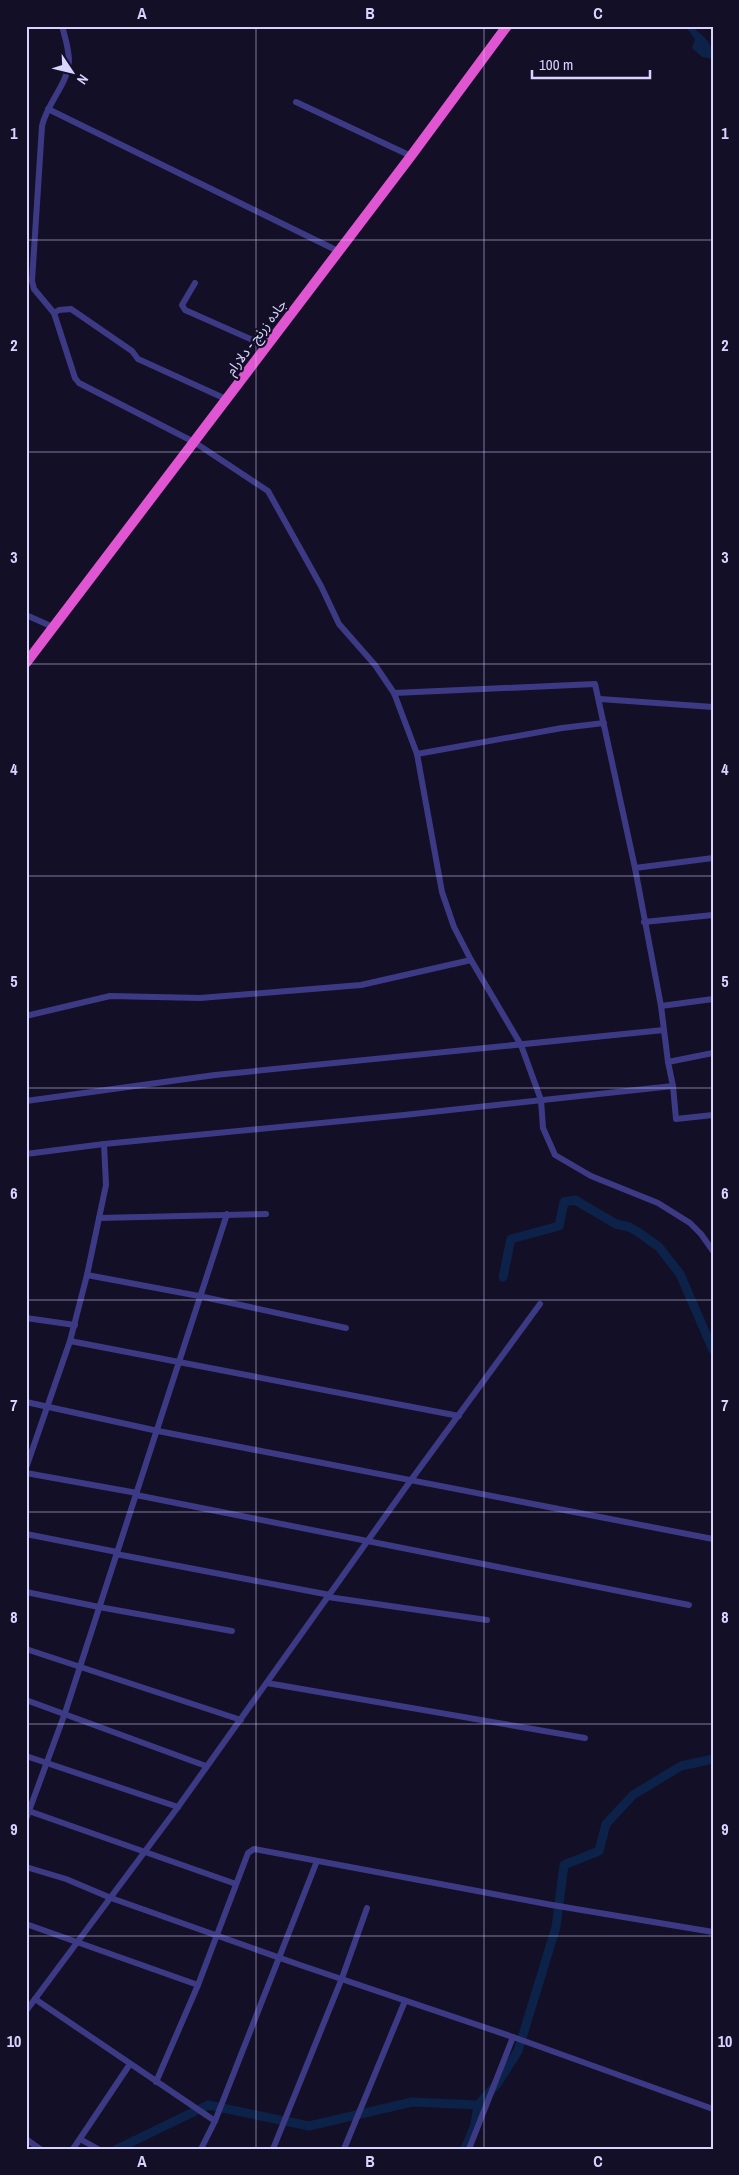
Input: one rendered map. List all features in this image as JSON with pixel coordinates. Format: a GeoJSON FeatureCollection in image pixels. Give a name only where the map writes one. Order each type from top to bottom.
{"type":"FeatureCollection","features":[{"type":"Feature","properties":{"kind":"highway","name":"جاده زرنج - دلارام"},"geometry":{"type":"LineString","coordinates":[[26,663],[411,156],[506,26]]}},
{"type":"Feature","properties":{"kind":"street"},"geometry":{"type":"LineString","coordinates":[[62,26],[69,54],[69,63],[42,126],[32,281],[34,289],[54,313],[73,373],[79,383],[194,442],[268,491],[321,586],[339,624],[375,665],[394,692],[416,754],[442,892],[454,927],[471,960],[521,1045],[541,1100],[542,1128],[555,1155],[591,1176],[658,1203],[690,1224],[701,1234],[713,1250]]}},
{"type":"Feature","properties":{"kind":"street"},"geometry":{"type":"LineString","coordinates":[[296,102],[411,156]]}},
{"type":"Feature","properties":{"kind":"street"},"geometry":{"type":"LineString","coordinates":[[48,110],[338,250]]}},
{"type":"Feature","properties":{"kind":"street"},"geometry":{"type":"LineString","coordinates":[[195,284],[182,305],[185,310],[266,346]]}},
{"type":"Feature","properties":{"kind":"street"},"geometry":{"type":"LineString","coordinates":[[54,313],[59,310],[71,309],[132,350],[138,359],[226,399]]}},
{"type":"Feature","properties":{"kind":"street"},"geometry":{"type":"LineString","coordinates":[[26,614],[53,627]]}},
{"type":"Feature","properties":{"kind":"street"},"geometry":{"type":"LineString","coordinates":[[394,692],[591,683],[598,687],[661,1006],[676,1119],[713,1115]]}},
{"type":"Feature","properties":{"kind":"street"},"geometry":{"type":"LineString","coordinates":[[600,699],[713,706]]}},
{"type":"Feature","properties":{"kind":"street"},"geometry":{"type":"LineString","coordinates":[[416,754],[562,728],[604,723]]}},
{"type":"Feature","properties":{"kind":"street"},"geometry":{"type":"LineString","coordinates":[[635,868],[713,858]]}},
{"type":"Feature","properties":{"kind":"street"},"geometry":{"type":"LineString","coordinates":[[644,922],[713,915]]}},
{"type":"Feature","properties":{"kind":"street"},"geometry":{"type":"LineString","coordinates":[[26,1016],[110,996],[200,998],[361,986],[471,960]]}},
{"type":"Feature","properties":{"kind":"street"},"geometry":{"type":"LineString","coordinates":[[661,1006],[713,999]]}},
{"type":"Feature","properties":{"kind":"street"},"geometry":{"type":"LineString","coordinates":[[26,1101],[215,1075],[664,1030]]}},
{"type":"Feature","properties":{"kind":"street"},"geometry":{"type":"LineString","coordinates":[[668,1062],[713,1053]]}},
{"type":"Feature","properties":{"kind":"street"},"geometry":{"type":"LineString","coordinates":[[26,1154],[104,1144],[394,1116],[673,1086]]}},
{"type":"Feature","properties":{"kind":"street"},"geometry":{"type":"LineString","coordinates":[[26,1468],[75,1325],[106,1185],[104,1144]]}},
{"type":"Feature","properties":{"kind":"street"},"geometry":{"type":"LineString","coordinates":[[26,1819],[27,1811],[65,1713],[180,1364],[227,1214]]}},
{"type":"Feature","properties":{"kind":"street"},"geometry":{"type":"LineString","coordinates":[[99,1218],[266,1214]]}},
{"type":"Feature","properties":{"kind":"street"},"geometry":{"type":"LineString","coordinates":[[87,1275],[200,1296],[346,1328]]}},
{"type":"Feature","properties":{"kind":"street"},"geometry":{"type":"LineString","coordinates":[[26,2011],[178,1808],[411,1480],[540,1304]]}},
{"type":"Feature","properties":{"kind":"street"},"geometry":{"type":"LineString","coordinates":[[26,1318],[75,1325]]}},
{"type":"Feature","properties":{"kind":"street"},"geometry":{"type":"LineString","coordinates":[[70,1341],[180,1364],[459,1416]]}},
{"type":"Feature","properties":{"kind":"street"},"geometry":{"type":"LineString","coordinates":[[26,1402],[158,1431],[713,1540]]}},
{"type":"Feature","properties":{"kind":"street"},"geometry":{"type":"LineString","coordinates":[[26,1473],[688,1605]]}},
{"type":"Feature","properties":{"kind":"street"},"geometry":{"type":"LineString","coordinates":[[26,1534],[329,1596],[487,1620]]}},
{"type":"Feature","properties":{"kind":"street"},"geometry":{"type":"LineString","coordinates":[[26,1592],[232,1631]]}},
{"type":"Feature","properties":{"kind":"street"},"geometry":{"type":"LineString","coordinates":[[26,1649],[240,1720]]}},
{"type":"Feature","properties":{"kind":"street"},"geometry":{"type":"LineString","coordinates":[[267,1683],[585,1738]]}},
{"type":"Feature","properties":{"kind":"street"},"geometry":{"type":"LineString","coordinates":[[26,1700],[206,1766]]}},
{"type":"Feature","properties":{"kind":"street"},"geometry":{"type":"LineString","coordinates":[[26,1756],[178,1808]]}},
{"type":"Feature","properties":{"kind":"street"},"geometry":{"type":"LineString","coordinates":[[27,1811],[236,1884]]}},
{"type":"Feature","properties":{"kind":"street"},"geometry":{"type":"LineString","coordinates":[[156,2082],[198,1985],[248,1853],[254,1849],[552,1905],[713,1932]]}},
{"type":"Feature","properties":{"kind":"street"},"geometry":{"type":"LineString","coordinates":[[201,2149],[215,2121],[317,1861]]}},
{"type":"Feature","properties":{"kind":"street"},"geometry":{"type":"LineString","coordinates":[[26,1867],[66,1879],[111,1898],[513,2037],[713,2109]]}},
{"type":"Feature","properties":{"kind":"street"},"geometry":{"type":"LineString","coordinates":[[273,2149],[342,1978],[367,1908]]}},
{"type":"Feature","properties":{"kind":"street"},"geometry":{"type":"LineString","coordinates":[[26,1924],[198,1985]]}},
{"type":"Feature","properties":{"kind":"street"},"geometry":{"type":"LineString","coordinates":[[35,1999],[215,2121]]}},
{"type":"Feature","properties":{"kind":"street"},"geometry":{"type":"LineString","coordinates":[[344,2149],[405,2001]]}},
{"type":"Feature","properties":{"kind":"street"},"geometry":{"type":"LineString","coordinates":[[470,2149],[513,2037]]}},
{"type":"Feature","properties":{"kind":"street"},"geometry":{"type":"LineString","coordinates":[[73,2149],[130,2064]]}},
{"type":"Feature","properties":{"kind":"street"},"geometry":{"type":"LineString","coordinates":[[26,2139],[40,2149]]}},
{"type":"Feature","properties":{"kind":"street"},"geometry":{"type":"LineString","coordinates":[[80,2139],[98,2149]]}},
{"type":"Feature","properties":{"kind":"water"},"geometry":{"type":"Polygon","coordinates":[[[685,26],[692,26],[707,40],[713,53],[713,59],[702,57],[692,48],[695,39],[685,26]]]}},
{"type":"Feature","properties":{"kind":"waterway"},"geometry":{"type":"LineString","coordinates":[[503,1277],[511,1239],[559,1226],[564,1202],[575,1200],[616,1224],[629,1227],[638,1232],[659,1247],[680,1274],[713,1350]]}},
{"type":"Feature","properties":{"kind":"waterway"},"geometry":{"type":"LineString","coordinates":[[465,2149],[475,2125],[478,2105],[497,2084],[518,2051],[556,1927],[564,1865],[599,1851],[606,1824],[633,1795],[681,1766],[713,1759]]}},
{"type":"Feature","properties":{"kind":"waterway"},"geometry":{"type":"LineString","coordinates":[[117,2149],[208,2105],[309,2126],[412,2102],[478,2105]]}}]}
